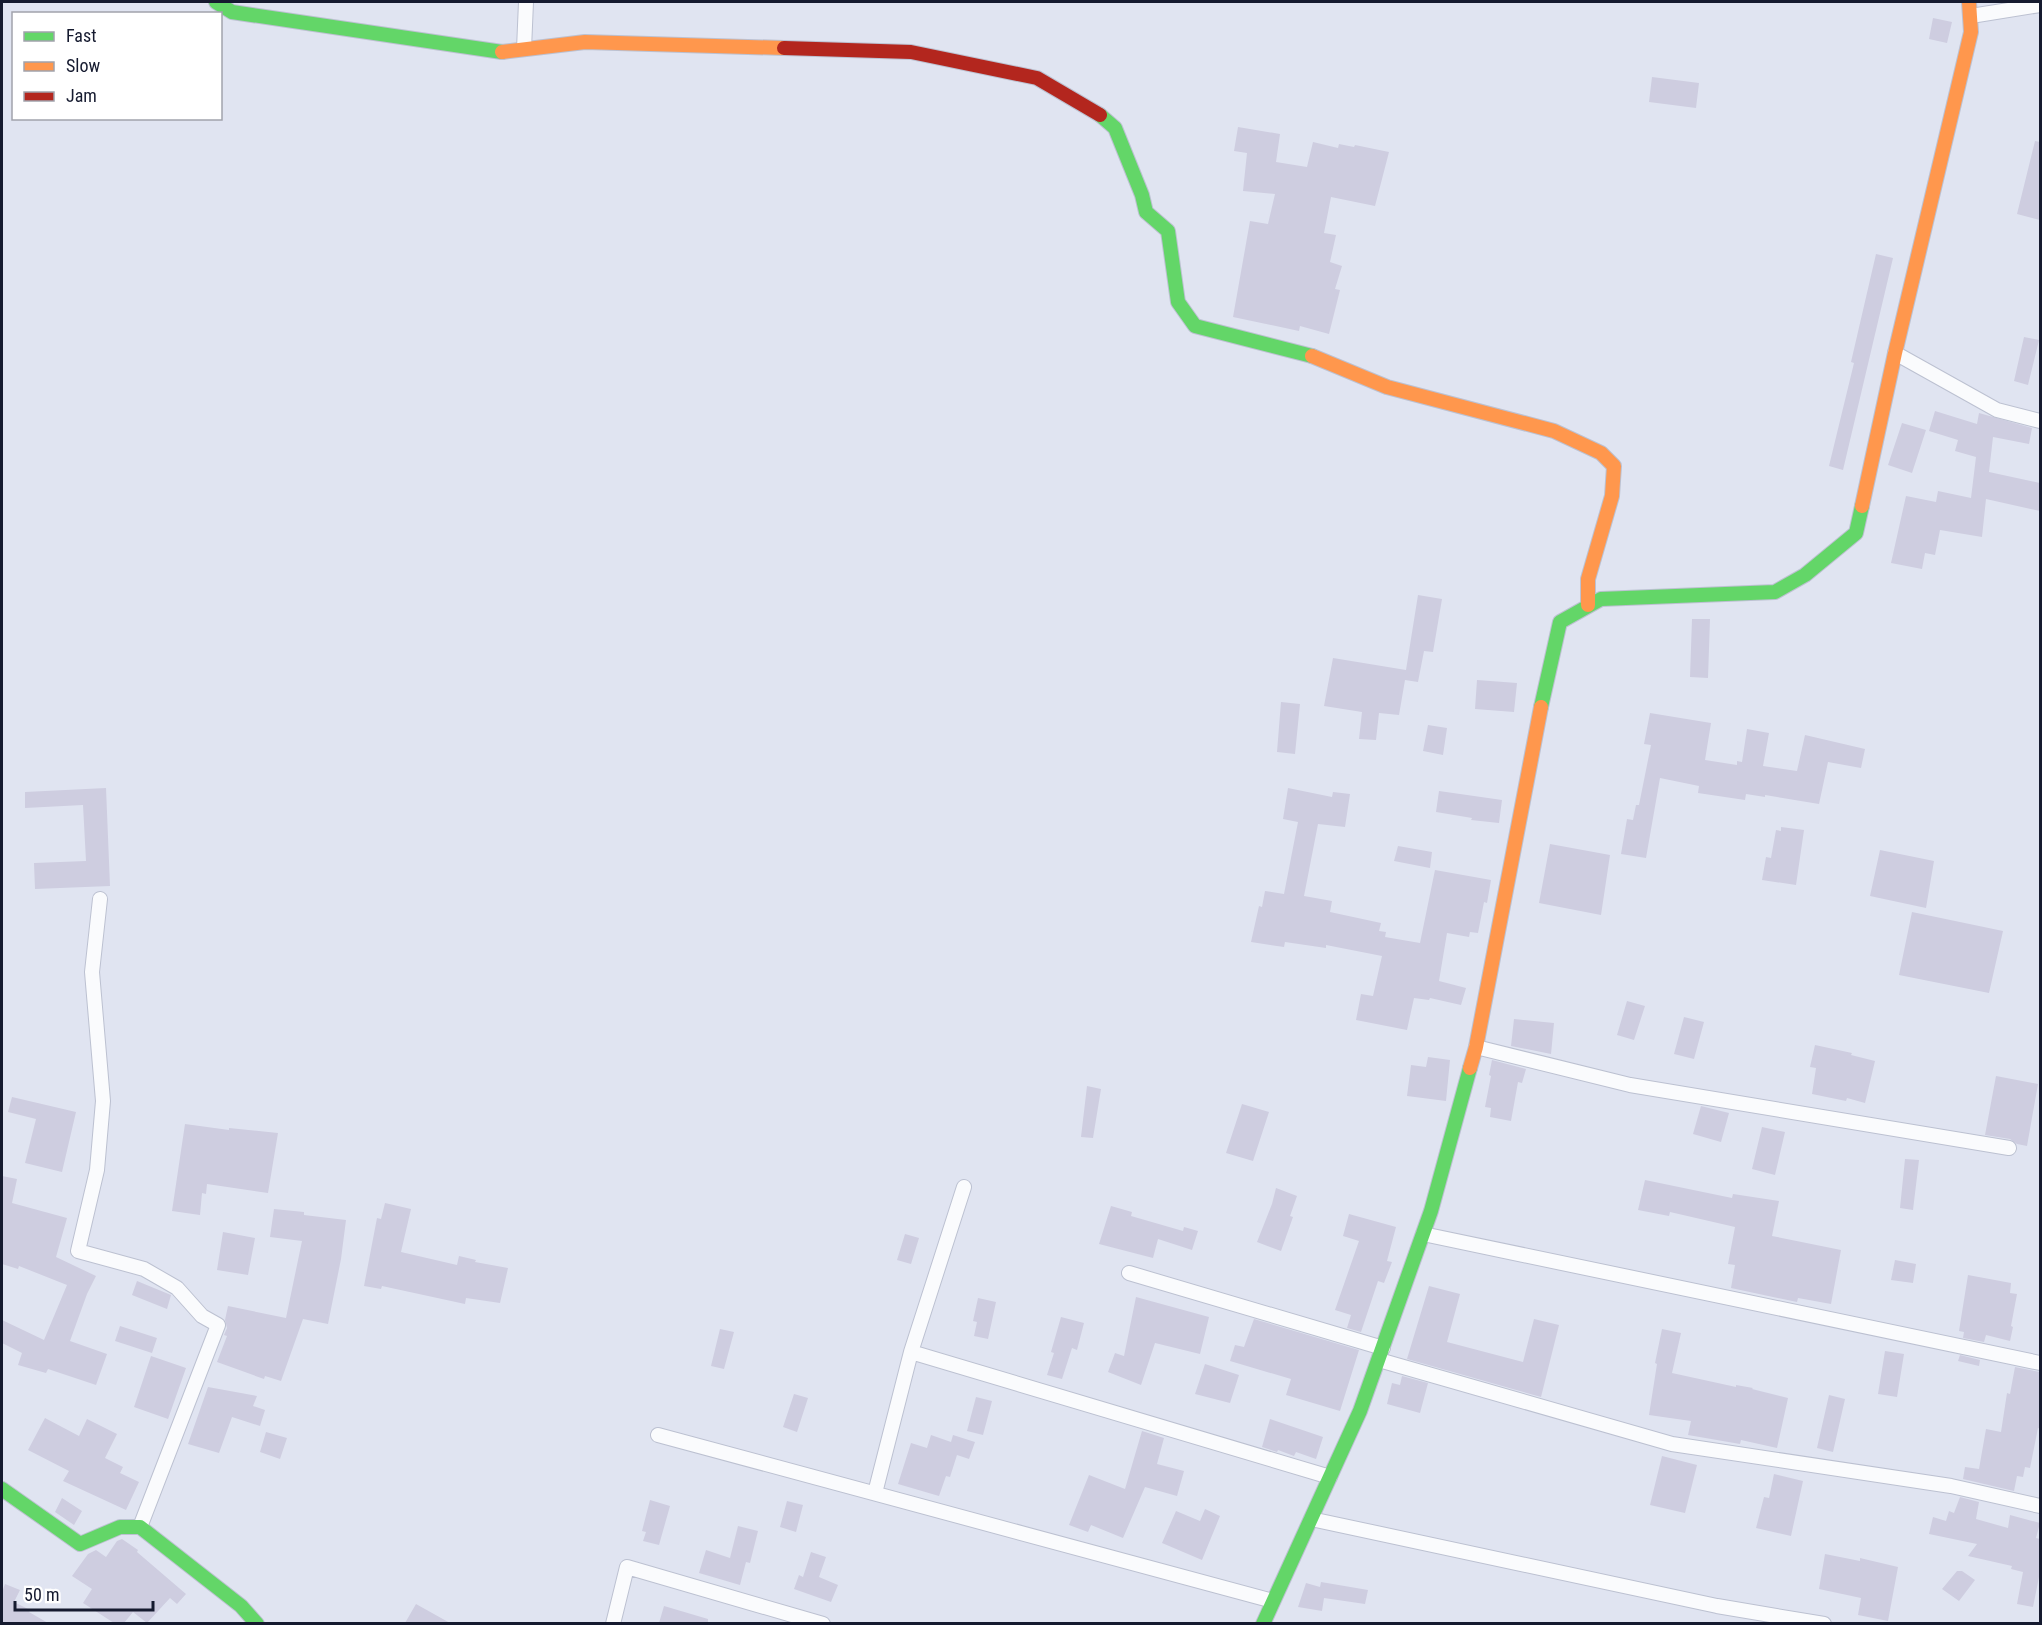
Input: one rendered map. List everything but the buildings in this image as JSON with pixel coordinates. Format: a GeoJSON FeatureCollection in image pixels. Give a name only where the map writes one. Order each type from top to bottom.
{"type":"FeatureCollection","features":[{"type":"Feature","properties":{"kind":"street"},"geometry":{"type":"LineString","coordinates":[[216,2],[232,12],[498,52],[585,42],[911,52],[1037,78],[1100,114],[1115,128],[1142,195],[1146,212],[1168,231],[1178,302],[1195,326],[1310,355],[1387,387],[1554,431],[1601,453],[1614,466],[1612,496],[1588,579],[1588,605]]}},
{"type":"Feature","properties":{"kind":"street"},"geometry":{"type":"LineString","coordinates":[[524,49],[526,2]]}},
{"type":"Feature","properties":{"kind":"street"},"geometry":{"type":"LineString","coordinates":[[1263,1623],[1360,1412],[1431,1211],[1476,1047],[1545,684],[1560,622],[1600,599],[1775,592],[1806,575],[1856,533],[1895,353],[1971,32],[1970,9],[2040,5]]}},
{"type":"Feature","properties":{"kind":"street"},"geometry":{"type":"LineString","coordinates":[[1895,353],[1997,410],[2040,421]]}},
{"type":"Feature","properties":{"kind":"street"},"geometry":{"type":"LineString","coordinates":[[100,899],[92,972],[103,1101],[97,1170],[78,1251],[144,1269],[177,1288],[202,1316],[218,1325],[140,1527]]}},
{"type":"Feature","properties":{"kind":"street"},"geometry":{"type":"LineString","coordinates":[[1476,1047],[1630,1085],[2009,1148]]}},
{"type":"Feature","properties":{"kind":"street"},"geometry":{"type":"LineString","coordinates":[[875,1493],[911,1352],[964,1186]]}},
{"type":"Feature","properties":{"kind":"street"},"geometry":{"type":"LineString","coordinates":[[1423,1234],[2040,1362]]}},
{"type":"Feature","properties":{"kind":"street"},"geometry":{"type":"LineString","coordinates":[[1130,1273],[1672,1444],[1950,1486],[2040,1506]]}},
{"type":"Feature","properties":{"kind":"street"},"geometry":{"type":"LineString","coordinates":[[911,1352],[1330,1477]]}},
{"type":"Feature","properties":{"kind":"street"},"geometry":{"type":"LineString","coordinates":[[658,1435],[1273,1601]]}},
{"type":"Feature","properties":{"kind":"street"},"geometry":{"type":"LineString","coordinates":[[2,1489],[80,1544],[120,1527],[140,1527],[241,1606],[257,1623]]}},
{"type":"Feature","properties":{"kind":"street"},"geometry":{"type":"LineString","coordinates":[[1311,1519],[1717,1606],[1824,1623]]}},
{"type":"Feature","properties":{"kind":"street"},"geometry":{"type":"LineString","coordinates":[[612,1623],[627,1567],[823,1623]]}},
{"type":"Feature","properties":{"kind":"traffic: fast"},"geometry":{"type":"LineString","coordinates":[[216,2],[232,12],[502,52]]}},
{"type":"Feature","properties":{"kind":"traffic: fast"},"geometry":{"type":"LineString","coordinates":[[1100,115],[1115,128],[1142,195],[1146,212],[1168,231],[1178,302],[1195,326],[1312,356]]}},
{"type":"Feature","properties":{"kind":"traffic: fast"},"geometry":{"type":"LineString","coordinates":[[1541,707],[1560,622],[1601,599],[1775,592],[1805,575],[1856,533],[1862,506]]}},
{"type":"Feature","properties":{"kind":"traffic: fast"},"geometry":{"type":"LineString","coordinates":[[1263,1624],[1360,1411],[1431,1211],[1470,1068]]}},
{"type":"Feature","properties":{"kind":"traffic: fast"},"geometry":{"type":"LineString","coordinates":[[2,1489],[80,1544],[120,1527],[140,1527],[241,1606],[257,1624]]}},
{"type":"Feature","properties":{"kind":"traffic: slow"},"geometry":{"type":"LineString","coordinates":[[1862,506],[1895,353],[1971,32],[1969,2]]}},
{"type":"Feature","properties":{"kind":"traffic: slow"},"geometry":{"type":"LineString","coordinates":[[502,52],[585,42],[784,48]]}},
{"type":"Feature","properties":{"kind":"traffic: slow"},"geometry":{"type":"LineString","coordinates":[[1312,356],[1387,387],[1554,431],[1601,453],[1614,466],[1612,496],[1588,579],[1588,605]]}},
{"type":"Feature","properties":{"kind":"traffic: slow"},"geometry":{"type":"LineString","coordinates":[[1470,1068],[1476,1047],[1541,707]]}},
{"type":"Feature","properties":{"kind":"traffic: jam"},"geometry":{"type":"LineString","coordinates":[[784,48],[911,52],[1037,78],[1100,115]]}}]}
